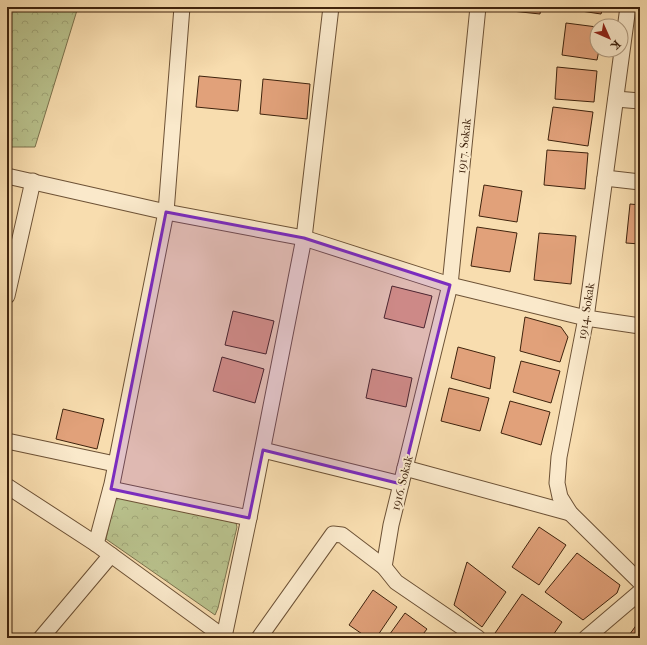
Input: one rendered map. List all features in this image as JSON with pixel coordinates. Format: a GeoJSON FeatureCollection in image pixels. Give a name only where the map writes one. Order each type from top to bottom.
{"type":"FeatureCollection","features":[{"type":"Feature","properties":{"kind":"street"},"geometry":{"type":"LineString","coordinates":[[96,544],[111,489],[166,212],[182,7]]}},
{"type":"Feature","properties":{"kind":"street"},"geometry":{"type":"LineString","coordinates":[[7,486],[96,544],[224,638],[304,238],[331,7]]}},
{"type":"Feature","properties":{"kind":"street","name":"1917. Sokak"},"geometry":{"type":"LineString","coordinates":[[450,285],[478,7]]}},
{"type":"Feature","properties":{"kind":"street","name":"1914. Sokak"},"geometry":{"type":"LineString","coordinates":[[628,7],[586,318],[559,457],[557,483],[560,497],[570,513],[640,582]]}},
{"type":"Feature","properties":{"kind":"street"},"geometry":{"type":"LineString","coordinates":[[616,99],[640,101]]}},
{"type":"Feature","properties":{"kind":"street"},"geometry":{"type":"LineString","coordinates":[[7,176],[166,212],[304,238],[450,285],[586,318],[640,326]]}},
{"type":"Feature","properties":{"kind":"street"},"geometry":{"type":"LineString","coordinates":[[605,178],[640,182]]}},
{"type":"Feature","properties":{"kind":"street"},"geometry":{"type":"LineString","coordinates":[[7,296],[33,181]]}},
{"type":"Feature","properties":{"kind":"street","name":"1916. Sokak"},"geometry":{"type":"LineString","coordinates":[[384,567],[391,525],[450,285]]}},
{"type":"Feature","properties":{"kind":"street"},"geometry":{"type":"LineString","coordinates":[[7,441],[116,464]]}},
{"type":"Feature","properties":{"kind":"street"},"geometry":{"type":"LineString","coordinates":[[262,450],[401,484]]}},
{"type":"Feature","properties":{"kind":"street"},"geometry":{"type":"LineString","coordinates":[[405,468],[570,513]]}},
{"type":"Feature","properties":{"kind":"street"},"geometry":{"type":"LineString","coordinates":[[111,489],[249,518]]}},
{"type":"Feature","properties":{"kind":"street"},"geometry":{"type":"LineString","coordinates":[[259,638],[333,534],[342,535],[384,567],[396,582],[478,638]]}},
{"type":"Feature","properties":{"kind":"street"},"geometry":{"type":"LineString","coordinates":[[41,638],[111,555]]}},
{"type":"Feature","properties":{"kind":"street"},"geometry":{"type":"LineString","coordinates":[[586,638],[640,592]]}},
{"type":"Feature","properties":{"kind":"highlighted area"},"geometry":{"type":"Polygon","coordinates":[[[166,212],[304,238],[450,285],[401,484],[263,450],[249,518],[111,489],[166,212]]]}},
{"type":"Feature","properties":{"kind":"green space"},"geometry":{"type":"Polygon","coordinates":[[[7,7],[78,7],[35,147],[7,147],[7,7]]]}},
{"type":"Feature","properties":{"kind":"green space"},"geometry":{"type":"Polygon","coordinates":[[[120,498],[236,523],[237,527],[218,608],[215,615],[106,539],[114,501],[120,498]]]}},
{"type":"Feature","properties":{"kind":"building"},"geometry":{"type":"Polygon","coordinates":[[[502,7],[541,7],[540,14],[502,10],[502,7]]]}},
{"type":"Feature","properties":{"kind":"building"},"geometry":{"type":"Polygon","coordinates":[[[561,7],[603,7],[601,14],[561,7]]]}},
{"type":"Feature","properties":{"kind":"building"},"geometry":{"type":"Polygon","coordinates":[[[566,23],[589,26],[589,58],[597,58],[597,60],[562,55],[566,23]]]}},
{"type":"Feature","properties":{"kind":"building"},"geometry":{"type":"Polygon","coordinates":[[[639,47],[640,88],[636,88],[639,47]]]}},
{"type":"Feature","properties":{"kind":"building"},"geometry":{"type":"Polygon","coordinates":[[[557,67],[597,71],[594,102],[555,99],[557,67]]]}},
{"type":"Feature","properties":{"kind":"building"},"geometry":{"type":"Polygon","coordinates":[[[199,76],[241,80],[238,111],[196,107],[199,76]]]}},
{"type":"Feature","properties":{"kind":"building"},"geometry":{"type":"Polygon","coordinates":[[[263,79],[310,84],[307,119],[260,114],[263,79]]]}},
{"type":"Feature","properties":{"kind":"building"},"geometry":{"type":"Polygon","coordinates":[[[553,107],[593,112],[588,146],[548,140],[553,107]]]}},
{"type":"Feature","properties":{"kind":"building"},"geometry":{"type":"Polygon","coordinates":[[[547,150],[588,153],[585,189],[544,185],[547,150]]]}},
{"type":"Feature","properties":{"kind":"building"},"geometry":{"type":"Polygon","coordinates":[[[484,185],[522,191],[517,222],[479,216],[484,185]]]}},
{"type":"Feature","properties":{"kind":"building"},"geometry":{"type":"Polygon","coordinates":[[[630,204],[640,205],[640,244],[626,243],[630,204]]]}},
{"type":"Feature","properties":{"kind":"building"},"geometry":{"type":"Polygon","coordinates":[[[477,227],[517,233],[510,272],[471,266],[477,227]]]}},
{"type":"Feature","properties":{"kind":"building"},"geometry":{"type":"Polygon","coordinates":[[[539,233],[576,236],[571,284],[534,280],[539,233]]]}},
{"type":"Feature","properties":{"kind":"building"},"geometry":{"type":"Polygon","coordinates":[[[392,286],[432,296],[424,328],[384,318],[392,286]]]}},
{"type":"Feature","properties":{"kind":"building"},"geometry":{"type":"Polygon","coordinates":[[[233,311],[274,321],[266,354],[225,345],[233,311]]]}},
{"type":"Feature","properties":{"kind":"building"},"geometry":{"type":"Polygon","coordinates":[[[525,317],[561,327],[568,337],[560,362],[520,351],[525,317]]]}},
{"type":"Feature","properties":{"kind":"building"},"geometry":{"type":"Polygon","coordinates":[[[458,347],[495,357],[490,389],[451,378],[458,347]]]}},
{"type":"Feature","properties":{"kind":"building"},"geometry":{"type":"Polygon","coordinates":[[[222,357],[264,369],[255,403],[213,391],[222,357]]]}},
{"type":"Feature","properties":{"kind":"building"},"geometry":{"type":"Polygon","coordinates":[[[521,361],[560,371],[551,403],[513,392],[521,361]]]}},
{"type":"Feature","properties":{"kind":"building"},"geometry":{"type":"Polygon","coordinates":[[[372,369],[412,378],[406,407],[366,398],[372,369]]]}},
{"type":"Feature","properties":{"kind":"building"},"geometry":{"type":"Polygon","coordinates":[[[449,388],[489,398],[480,431],[441,421],[449,388]]]}},
{"type":"Feature","properties":{"kind":"building"},"geometry":{"type":"Polygon","coordinates":[[[510,401],[550,412],[541,445],[501,433],[510,401]]]}},
{"type":"Feature","properties":{"kind":"building"},"geometry":{"type":"Polygon","coordinates":[[[63,409],[104,419],[97,449],[56,439],[63,409]]]}},
{"type":"Feature","properties":{"kind":"building"},"geometry":{"type":"Polygon","coordinates":[[[539,527],[566,545],[539,585],[512,567],[539,527]]]}},
{"type":"Feature","properties":{"kind":"building"},"geometry":{"type":"Polygon","coordinates":[[[577,553],[620,585],[617,593],[583,620],[545,592],[577,553]]]}},
{"type":"Feature","properties":{"kind":"building"},"geometry":{"type":"Polygon","coordinates":[[[467,562],[506,592],[482,627],[454,605],[467,562]]]}},
{"type":"Feature","properties":{"kind":"building"},"geometry":{"type":"Polygon","coordinates":[[[373,590],[397,607],[376,638],[368,638],[349,625],[373,590]]]}},
{"type":"Feature","properties":{"kind":"building"},"geometry":{"type":"Polygon","coordinates":[[[522,594],[562,622],[551,638],[496,638],[493,636],[522,594]]]}},
{"type":"Feature","properties":{"kind":"building"},"geometry":{"type":"Polygon","coordinates":[[[405,613],[427,629],[420,638],[387,638],[405,613]]]}},
{"type":"Feature","properties":{"kind":"building"},"geometry":{"type":"Polygon","coordinates":[[[640,620],[640,638],[627,638],[640,620]]]}}]}
